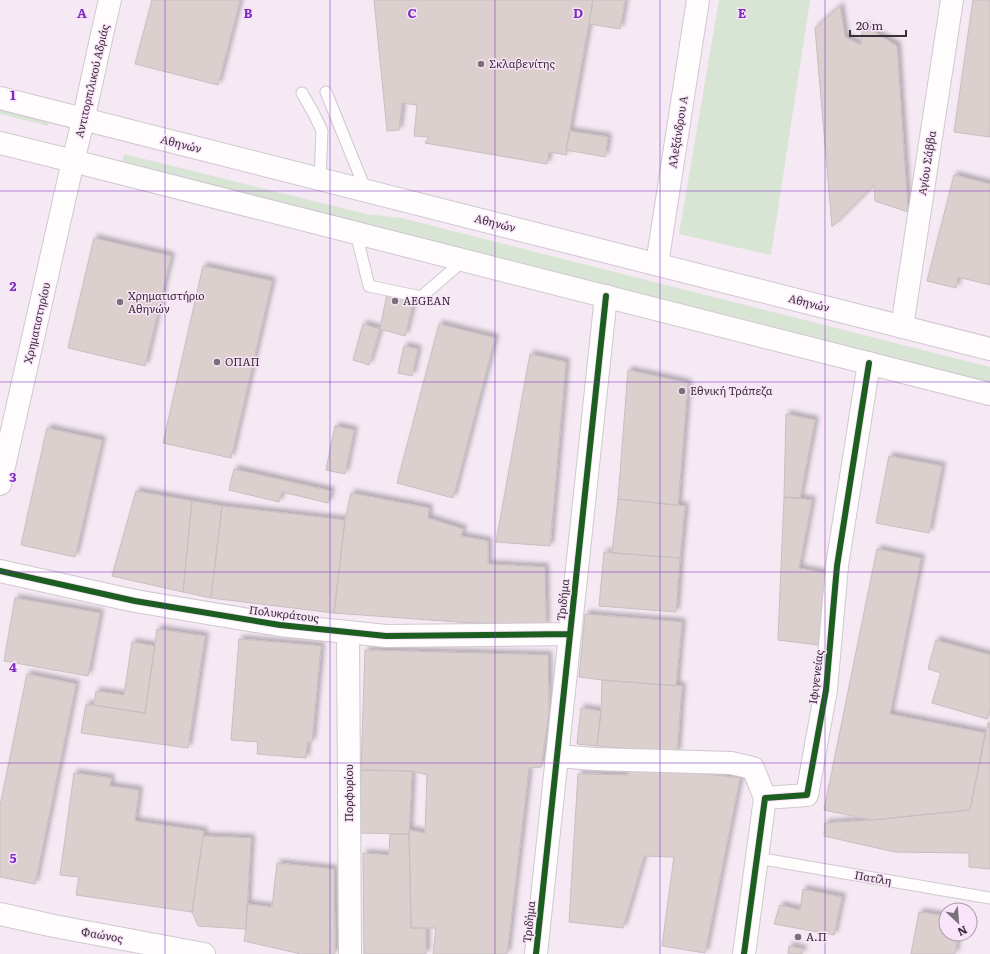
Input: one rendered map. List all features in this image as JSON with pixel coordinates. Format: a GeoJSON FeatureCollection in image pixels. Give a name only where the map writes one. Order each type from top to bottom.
{"type":"FeatureCollection","features":[{"type":"Feature","properties":{"kind":"main road","name":"Αντιτορπιλικού Αδριάς"},"geometry":{"type":"LineString","coordinates":[[73,161],[84,119],[110,0]]}},
{"type":"Feature","properties":{"kind":"main road","name":"Αλεξάνδρου Α"},"geometry":{"type":"LineString","coordinates":[[657,264],[698,0]]}},
{"type":"Feature","properties":{"kind":"main road","name":"Αγίου Σάββα"},"geometry":{"type":"LineString","coordinates":[[902,327],[952,0]]}},
{"type":"Feature","properties":{"kind":"main road","name":"Αθηνών"},"geometry":{"type":"LineString","coordinates":[[0,98],[990,349]]}},
{"type":"Feature","properties":{"kind":"main road"},"geometry":{"type":"LineString","coordinates":[[0,143],[990,394]]}},
{"type":"Feature","properties":{"kind":"main road","name":"Χρηματιστηρίου"},"geometry":{"type":"LineString","coordinates":[[0,484],[73,161]]}},
{"type":"Feature","properties":{"kind":"main road","name":"Τριδήμα"},"geometry":{"type":"LineString","coordinates":[[536,954],[606,296]]}},
{"type":"Feature","properties":{"kind":"main road","name":"Ιφιγενείας"},"geometry":{"type":"LineString","coordinates":[[765,798],[807,795],[826,690],[837,566],[869,363]]}},
{"type":"Feature","properties":{"kind":"main road","name":"Πολυκράτους"},"geometry":{"type":"LineString","coordinates":[[0,571],[135,602],[280,625],[386,636],[570,634]]}},
{"type":"Feature","properties":{"kind":"main road","name":"Πορφυρίου"},"geometry":{"type":"LineString","coordinates":[[348,632],[350,954]]}},
{"type":"Feature","properties":{"kind":"main road"},"geometry":{"type":"LineString","coordinates":[[557,756],[595,759],[731,763],[753,768],[765,798],[744,954]]}},
{"type":"Feature","properties":{"kind":"main road","name":"Φαώνος"},"geometry":{"type":"LineString","coordinates":[[0,914],[54,926],[204,954]]}},
{"type":"Feature","properties":{"kind":"lane"},"geometry":{"type":"LineString","coordinates":[[326,92],[366,191]]}},
{"type":"Feature","properties":{"kind":"lane"},"geometry":{"type":"LineString","coordinates":[[302,94],[314,114],[322,132],[320,179]]}},
{"type":"Feature","properties":{"kind":"lane"},"geometry":{"type":"LineString","coordinates":[[356,233],[369,286],[421,297],[464,260]]}},
{"type":"Feature","properties":{"kind":"lane","name":"Πατίλη"},"geometry":{"type":"LineString","coordinates":[[757,858],[990,898]]}},
{"type":"Feature","properties":{"kind":"green space"},"geometry":{"type":"Polygon","coordinates":[[[719,0],[810,0],[771,255],[679,234],[719,0]]]}},
{"type":"Feature","properties":{"kind":"green space"},"geometry":{"type":"Polygon","coordinates":[[[0,108],[49,120],[48,126],[0,114],[0,108]]]}},
{"type":"Feature","properties":{"kind":"green space"},"geometry":{"type":"Polygon","coordinates":[[[124,154],[366,214],[401,218],[990,367],[990,382],[122,162],[124,154]]]}},
{"type":"Feature","properties":{"kind":"building"},"geometry":{"type":"Polygon","coordinates":[[[152,0],[240,0],[218,85],[135,64],[152,0]]]}},
{"type":"Feature","properties":{"kind":"building","name":"Σκλαβενίτης"},"geometry":{"type":"Polygon","coordinates":[[[374,0],[593,0],[566,150],[567,155],[549,152],[547,164],[425,143],[429,137],[414,136],[417,105],[402,103],[399,130],[387,131],[374,0]]]}},
{"type":"Feature","properties":{"kind":"building"},"geometry":{"type":"Polygon","coordinates":[[[593,0],[625,0],[620,29],[589,24],[593,0]]]}},
{"type":"Feature","properties":{"kind":"building"},"geometry":{"type":"Polygon","coordinates":[[[973,0],[990,0],[990,137],[954,132],[973,0]]]}},
{"type":"Feature","properties":{"kind":"building"},"geometry":{"type":"Polygon","coordinates":[[[840,6],[845,37],[861,45],[863,25],[897,46],[908,212],[875,201],[874,185],[832,227],[815,28],[840,6]]]}},
{"type":"Feature","properties":{"kind":"building"},"geometry":{"type":"Polygon","coordinates":[[[570,131],[608,137],[605,157],[566,150],[570,131]]]}},
{"type":"Feature","properties":{"kind":"building"},"geometry":{"type":"Polygon","coordinates":[[[954,175],[990,184],[990,285],[958,277],[956,288],[927,281],[954,175]]]}},
{"type":"Feature","properties":{"kind":"building","name":"Χρηματιστήριο Αθηνών"},"geometry":{"type":"Polygon","coordinates":[[[94,238],[171,256],[145,366],[68,348],[94,238]]]}},
{"type":"Feature","properties":{"kind":"building","name":"ΟΠΑΠ"},"geometry":{"type":"Polygon","coordinates":[[[203,266],[272,281],[231,458],[163,443],[203,266]]]}},
{"type":"Feature","properties":{"kind":"building"},"geometry":{"type":"Polygon","coordinates":[[[387,294],[414,300],[405,336],[380,329],[387,294]]]}},
{"type":"Feature","properties":{"kind":"building"},"geometry":{"type":"Polygon","coordinates":[[[363,324],[380,329],[369,365],[353,360],[363,324]]]}},
{"type":"Feature","properties":{"kind":"building"},"geometry":{"type":"Polygon","coordinates":[[[439,324],[495,338],[453,498],[397,483],[439,324]]]}},
{"type":"Feature","properties":{"kind":"building"},"geometry":{"type":"Polygon","coordinates":[[[404,346],[418,349],[412,376],[398,373],[404,346]]]}},
{"type":"Feature","properties":{"kind":"building"},"geometry":{"type":"Polygon","coordinates":[[[530,354],[566,362],[550,546],[496,542],[530,354]]]}},
{"type":"Feature","properties":{"kind":"building"},"geometry":{"type":"Polygon","coordinates":[[[628,370],[688,383],[678,505],[618,499],[628,370]]]}},
{"type":"Feature","properties":{"kind":"building"},"geometry":{"type":"Polygon","coordinates":[[[786,414],[815,420],[800,498],[784,497],[786,414]]]}},
{"type":"Feature","properties":{"kind":"building"},"geometry":{"type":"Polygon","coordinates":[[[335,426],[354,430],[345,474],[326,470],[335,426]]]}},
{"type":"Feature","properties":{"kind":"building"},"geometry":{"type":"Polygon","coordinates":[[[47,428],[102,440],[75,557],[21,545],[47,428]]]}},
{"type":"Feature","properties":{"kind":"building"},"geometry":{"type":"Polygon","coordinates":[[[889,456],[942,466],[929,533],[876,523],[889,456]]]}},
{"type":"Feature","properties":{"kind":"building"},"geometry":{"type":"Polygon","coordinates":[[[234,469],[331,491],[328,503],[282,492],[279,502],[229,490],[234,469]]]}},
{"type":"Feature","properties":{"kind":"building"},"geometry":{"type":"Polygon","coordinates":[[[136,491],[192,501],[183,592],[112,576],[136,491]]]}},
{"type":"Feature","properties":{"kind":"building"},"geometry":{"type":"Polygon","coordinates":[[[351,493],[429,508],[428,518],[463,529],[461,536],[488,541],[488,564],[545,567],[546,626],[458,622],[334,613],[345,520],[351,493]]]}},
{"type":"Feature","properties":{"kind":"building"},"geometry":{"type":"Polygon","coordinates":[[[784,497],[812,500],[799,568],[828,574],[818,645],[778,640],[784,497]]]}},
{"type":"Feature","properties":{"kind":"building"},"geometry":{"type":"Polygon","coordinates":[[[618,499],[685,506],[680,558],[612,553],[618,499]]]}},
{"type":"Feature","properties":{"kind":"building"},"geometry":{"type":"Polygon","coordinates":[[[192,501],[222,506],[211,598],[183,592],[192,501]]]}},
{"type":"Feature","properties":{"kind":"building"},"geometry":{"type":"Polygon","coordinates":[[[222,506],[345,520],[334,613],[211,598],[222,506]]]}},
{"type":"Feature","properties":{"kind":"building"},"geometry":{"type":"Polygon","coordinates":[[[877,549],[921,558],[890,714],[985,733],[970,810],[872,820],[824,810],[877,549]]]}},
{"type":"Feature","properties":{"kind":"building"},"geometry":{"type":"Polygon","coordinates":[[[604,552],[680,558],[676,612],[599,606],[604,552]]]}},
{"type":"Feature","properties":{"kind":"building"},"geometry":{"type":"Polygon","coordinates":[[[15,598],[100,613],[88,676],[4,661],[15,598]]]}},
{"type":"Feature","properties":{"kind":"building"},"geometry":{"type":"Polygon","coordinates":[[[585,614],[682,622],[676,686],[579,677],[585,614]]]}},
{"type":"Feature","properties":{"kind":"building"},"geometry":{"type":"Polygon","coordinates":[[[157,629],[205,636],[188,748],[81,733],[86,704],[145,713],[157,629]]]}},
{"type":"Feature","properties":{"kind":"building"},"geometry":{"type":"Polygon","coordinates":[[[239,639],[321,646],[312,742],[307,742],[306,758],[257,754],[258,742],[231,740],[239,639]]]}},
{"type":"Feature","properties":{"kind":"building"},"geometry":{"type":"Polygon","coordinates":[[[936,640],[990,655],[990,710],[987,719],[932,703],[941,673],[928,669],[936,640]]]}},
{"type":"Feature","properties":{"kind":"building"},"geometry":{"type":"Polygon","coordinates":[[[132,642],[155,646],[145,713],[94,705],[96,691],[124,695],[132,642]]]}},
{"type":"Feature","properties":{"kind":"building"},"geometry":{"type":"Polygon","coordinates":[[[365,650],[548,655],[549,712],[541,767],[529,768],[507,954],[433,954],[436,928],[411,928],[409,830],[425,833],[427,775],[412,771],[361,770],[365,650]]]}},
{"type":"Feature","properties":{"kind":"building"},"geometry":{"type":"Polygon","coordinates":[[[27,674],[76,684],[35,884],[0,877],[0,806],[27,674]]]}},
{"type":"Feature","properties":{"kind":"building"},"geometry":{"type":"Polygon","coordinates":[[[602,680],[682,686],[677,753],[597,746],[601,711],[602,680]]]}},
{"type":"Feature","properties":{"kind":"building"},"geometry":{"type":"Polygon","coordinates":[[[581,708],[601,711],[597,746],[577,744],[581,708]]]}},
{"type":"Feature","properties":{"kind":"building"},"geometry":{"type":"Polygon","coordinates":[[[988,723],[990,723],[990,869],[969,867],[969,853],[895,852],[824,836],[825,823],[872,820],[970,810],[988,723]]]}},
{"type":"Feature","properties":{"kind":"building"},"geometry":{"type":"Polygon","coordinates":[[[629,765],[740,778],[705,953],[662,946],[674,857],[644,856],[623,928],[569,922],[578,774],[628,775],[629,765]]]}},
{"type":"Feature","properties":{"kind":"building"},"geometry":{"type":"Polygon","coordinates":[[[361,770],[412,771],[409,834],[359,833],[361,770]]]}},
{"type":"Feature","properties":{"kind":"building"},"geometry":{"type":"Polygon","coordinates":[[[74,773],[111,778],[110,786],[139,790],[135,821],[204,831],[192,912],[76,895],[79,877],[60,875],[74,773]]]}},
{"type":"Feature","properties":{"kind":"building"},"geometry":{"type":"Polygon","coordinates":[[[390,834],[409,834],[411,928],[426,928],[426,954],[364,954],[363,853],[389,855],[390,834]]]}},
{"type":"Feature","properties":{"kind":"building"},"geometry":{"type":"Polygon","coordinates":[[[203,836],[251,838],[246,929],[198,926],[192,912],[203,836]]]}},
{"type":"Feature","properties":{"kind":"building"},"geometry":{"type":"Polygon","coordinates":[[[277,863],[334,869],[335,954],[301,954],[244,941],[247,904],[272,907],[277,863]]]}},
{"type":"Feature","properties":{"kind":"building"},"geometry":{"type":"Polygon","coordinates":[[[803,889],[842,897],[834,935],[774,924],[780,905],[800,910],[803,889]]]}},
{"type":"Feature","properties":{"kind":"building"},"geometry":{"type":"Polygon","coordinates":[[[919,912],[938,915],[938,942],[957,942],[955,954],[911,954],[919,912]]]}},
{"type":"Feature","properties":{"kind":"building"},"geometry":{"type":"Polygon","coordinates":[[[789,946],[803,949],[802,954],[788,954],[789,946]]]}},
{"type":"Feature","properties":{"kind":"cycle path"},"geometry":{"type":"LineString","coordinates":[[536,954],[606,296]]}},
{"type":"Feature","properties":{"kind":"cycle path"},"geometry":{"type":"LineString","coordinates":[[744,954],[765,798],[807,795],[826,690],[837,566],[869,363]]}},
{"type":"Feature","properties":{"kind":"cycle path"},"geometry":{"type":"LineString","coordinates":[[0,571],[135,601],[280,625],[386,636],[570,634]]}},
{"type":"Feature","properties":{"kind":"place","name":"Σκλαβενίτης"},"geometry":{"type":"Point","coordinates":[481,64]}},
{"type":"Feature","properties":{"kind":"place","name":"AEGEAN"},"geometry":{"type":"Point","coordinates":[395,301]}},
{"type":"Feature","properties":{"kind":"place","name":"Χρηματιστήριο Αθηνών"},"geometry":{"type":"Point","coordinates":[120,302]}},
{"type":"Feature","properties":{"kind":"place","name":"ΟΠΑΠ"},"geometry":{"type":"Point","coordinates":[217,362]}},
{"type":"Feature","properties":{"kind":"place","name":"Εθνική Τράπεζα"},"geometry":{"type":"Point","coordinates":[682,391]}},
{"type":"Feature","properties":{"kind":"place","name":"Α.Π"},"geometry":{"type":"Point","coordinates":[798,937]}}]}
